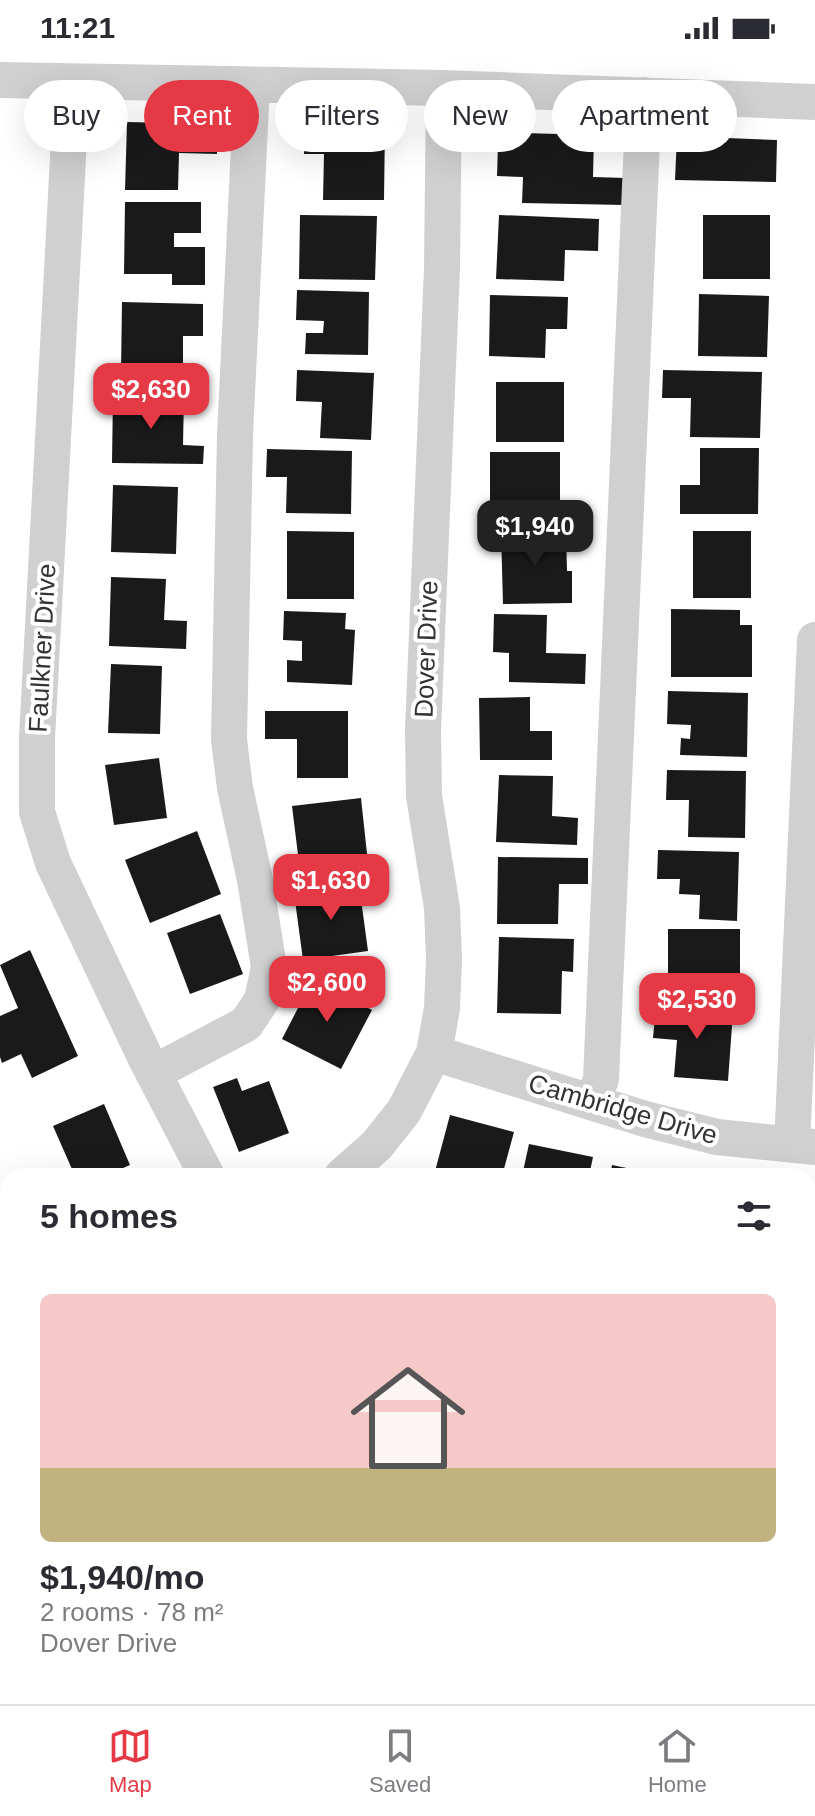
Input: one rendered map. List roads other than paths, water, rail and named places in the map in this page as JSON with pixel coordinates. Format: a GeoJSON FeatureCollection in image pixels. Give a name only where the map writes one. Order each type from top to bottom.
{"type":"FeatureCollection","features":[{"type":"Feature","properties":{"kind":"street"},"geometry":{"type":"LineString","coordinates":[[1,79],[24,80]]}},
{"type":"Feature","properties":{"kind":"street"},"geometry":{"type":"LineString","coordinates":[[259,85],[424,88]]}},
{"type":"Feature","properties":{"kind":"street"},"geometry":{"type":"LineString","coordinates":[[737,99],[815,102]]}},
{"type":"Feature","properties":{"kind":"street","name":"Faulkner Drive"},"geometry":{"type":"LineString","coordinates":[[68,152],[37,738],[37,812],[53,863],[153,1073],[203,1168]]}},
{"type":"Feature","properties":{"kind":"street"},"geometry":{"type":"LineString","coordinates":[[153,1073],[246,1024],[262,1000],[269,967],[255,880],[235,788],[228,726],[235,435],[249,152]]}},
{"type":"Feature","properties":{"kind":"street","name":"Dover Drive"},"geometry":{"type":"LineString","coordinates":[[359,1168],[404,1111],[434,1053],[442,1008],[442,908],[424,796],[423,730],[442,268],[443,152]]}},
{"type":"Feature","properties":{"kind":"street"},"geometry":{"type":"LineString","coordinates":[[593,1103],[601,1079],[642,152]]}},
{"type":"Feature","properties":{"kind":"street"},"geometry":{"type":"LineString","coordinates":[[803,1146],[815,640]]}},
{"type":"Feature","properties":{"kind":"street","name":"Cambridge Drive"},"geometry":{"type":"LineString","coordinates":[[434,1053],[593,1103],[717,1137],[803,1146]]}}]}
